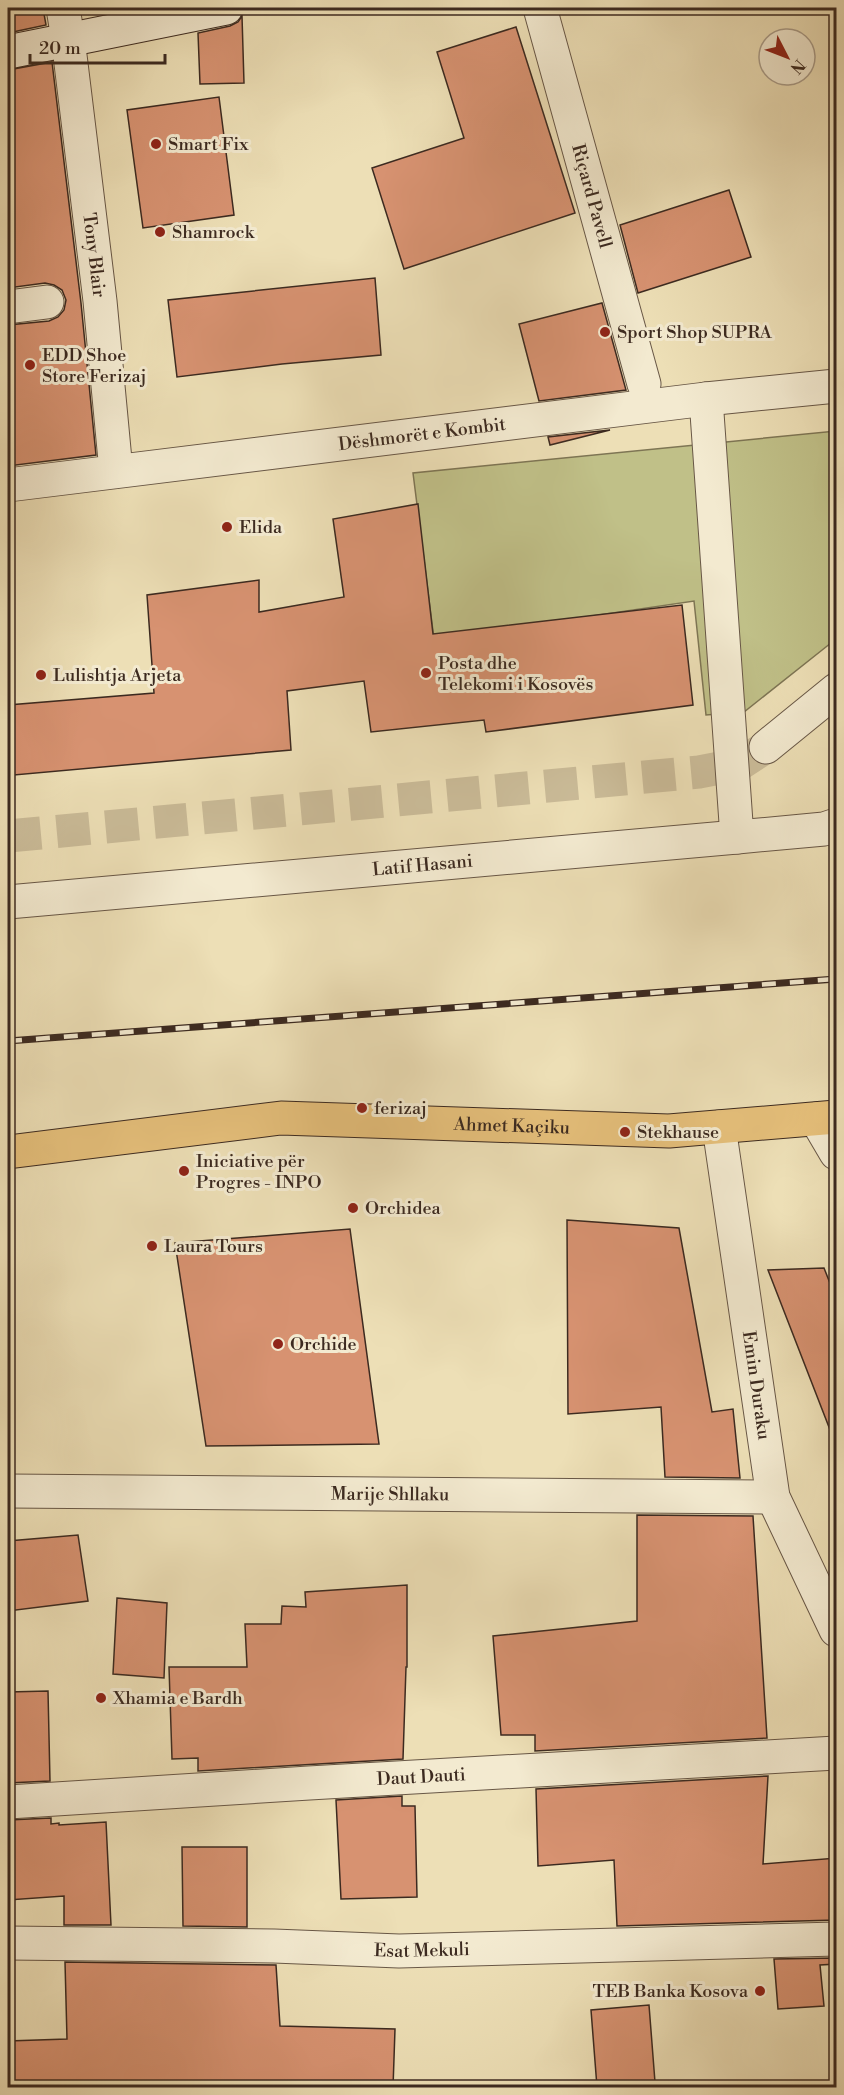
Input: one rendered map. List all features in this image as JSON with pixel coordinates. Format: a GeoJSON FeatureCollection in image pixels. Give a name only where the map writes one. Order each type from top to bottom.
{"type":"FeatureCollection","features":[{"type":"Feature","properties":{"kind":"main road","name":"Ahmet Kaçiku"},"geometry":{"type":"LineString","coordinates":[[8,1152],[281,1118],[669,1131],[826,1118]]}},
{"type":"Feature","properties":{"kind":"street","name":"Tony Blair"},"geometry":{"type":"LineString","coordinates":[[63,8],[100,301],[116,471]]}},
{"type":"Feature","properties":{"kind":"street"},"geometry":{"type":"LineString","coordinates":[[8,52],[226,8]]}},
{"type":"Feature","properties":{"kind":"street","name":"Riçard Pavell"},"geometry":{"type":"LineString","coordinates":[[540,8],[644,384]]}},
{"type":"Feature","properties":{"kind":"street"},"geometry":{"type":"LineString","coordinates":[[8,307],[47,302]]}},
{"type":"Feature","properties":{"kind":"street","name":"Dëshmorët e Kombit"},"geometry":{"type":"LineString","coordinates":[[8,485],[706,399],[837,386]]}},
{"type":"Feature","properties":{"kind":"street"},"geometry":{"type":"LineString","coordinates":[[706,399],[737,837]]}},
{"type":"Feature","properties":{"kind":"street"},"geometry":{"type":"LineString","coordinates":[[766,747],[837,690]]}},
{"type":"Feature","properties":{"kind":"street","name":"Latif Hasani"},"geometry":{"type":"LineString","coordinates":[[8,902],[824,829],[837,825]]}},
{"type":"Feature","properties":{"kind":"street"},"geometry":{"type":"LineString","coordinates":[[826,1118],[837,1153]]}},
{"type":"Feature","properties":{"kind":"street","name":"Emin Duraku"},"geometry":{"type":"LineString","coordinates":[[719,1127],[773,1497],[837,1630]]}},
{"type":"Feature","properties":{"kind":"street","name":"Marije Shllaku"},"geometry":{"type":"LineString","coordinates":[[8,1491],[773,1497]]}},
{"type":"Feature","properties":{"kind":"street","name":"Daut Dauti"},"geometry":{"type":"LineString","coordinates":[[8,1802],[837,1753]]}},
{"type":"Feature","properties":{"kind":"street","name":"Esat Mekuli"},"geometry":{"type":"LineString","coordinates":[[8,1943],[262,1946],[399,1951],[837,1938]]}},
{"type":"Feature","properties":{"kind":"green space"},"geometry":{"type":"Polygon","coordinates":[[[836,431],[836,639],[744,712],[706,715],[694,601],[434,639],[413,473],[836,431]]]}},
{"type":"Feature","properties":{"kind":"building"},"geometry":{"type":"Polygon","coordinates":[[[8,8],[43,8],[46,25],[8,33],[8,8]]]}},
{"type":"Feature","properties":{"kind":"building"},"geometry":{"type":"Polygon","coordinates":[[[242,16],[244,83],[200,84],[198,33],[230,26],[238,22],[242,16]]]}},
{"type":"Feature","properties":{"kind":"building"},"geometry":{"type":"Polygon","coordinates":[[[516,27],[575,213],[404,269],[372,168],[464,138],[437,52],[516,27]]]}},
{"type":"Feature","properties":{"kind":"building"},"geometry":{"type":"Polygon","coordinates":[[[52,62],[81,303],[96,455],[8,466],[8,325],[49,321],[58,317],[64,310],[66,300],[62,290],[45,283],[8,288],[8,70],[52,62]]]}},
{"type":"Feature","properties":{"kind":"building"},"geometry":{"type":"Polygon","coordinates":[[[219,97],[234,215],[143,228],[127,110],[219,97]]]}},
{"type":"Feature","properties":{"kind":"building"},"geometry":{"type":"Polygon","coordinates":[[[729,190],[751,257],[638,293],[620,225],[729,190]]]}},
{"type":"Feature","properties":{"kind":"building"},"geometry":{"type":"Polygon","coordinates":[[[375,278],[381,355],[177,377],[168,300],[375,278]]]}},
{"type":"Feature","properties":{"kind":"building"},"geometry":{"type":"Polygon","coordinates":[[[602,303],[626,390],[539,401],[519,324],[602,303]]]}},
{"type":"Feature","properties":{"kind":"building"},"geometry":{"type":"Polygon","coordinates":[[[610,430],[550,445],[548,437],[610,430]]]}},
{"type":"Feature","properties":{"kind":"building"},"geometry":{"type":"Polygon","coordinates":[[[418,504],[433,634],[682,605],[693,705],[486,732],[484,720],[371,732],[364,681],[287,691],[291,750],[14,775],[8,705],[154,693],[147,595],[259,580],[259,612],[344,597],[333,519],[418,504]]]}},
{"type":"Feature","properties":{"kind":"building"},"geometry":{"type":"Polygon","coordinates":[[[567,1220],[679,1228],[712,1412],[733,1409],[740,1478],[665,1477],[661,1407],[568,1414],[567,1220]]]}},
{"type":"Feature","properties":{"kind":"building","name":"Orchide"},"geometry":{"type":"Polygon","coordinates":[[[350,1229],[379,1444],[206,1446],[175,1243],[350,1229]]]}},
{"type":"Feature","properties":{"kind":"building"},"geometry":{"type":"Polygon","coordinates":[[[824,1268],[837,1301],[837,1439],[834,1440],[768,1270],[824,1268]]]}},
{"type":"Feature","properties":{"kind":"building"},"geometry":{"type":"Polygon","coordinates":[[[637,1515],[753,1516],[767,1738],[535,1751],[535,1735],[501,1735],[493,1636],[637,1621],[637,1515]]]}},
{"type":"Feature","properties":{"kind":"building"},"geometry":{"type":"Polygon","coordinates":[[[78,1535],[88,1601],[8,1611],[8,1541],[78,1535]]]}},
{"type":"Feature","properties":{"kind":"building"},"geometry":{"type":"Polygon","coordinates":[[[407,1585],[407,1667],[403,1759],[198,1771],[198,1758],[172,1759],[169,1667],[247,1667],[245,1624],[281,1624],[282,1606],[306,1607],[305,1592],[407,1585]]]}},
{"type":"Feature","properties":{"kind":"building"},"geometry":{"type":"Polygon","coordinates":[[[117,1598],[167,1603],[164,1678],[113,1674],[117,1598]]]}},
{"type":"Feature","properties":{"kind":"building"},"geometry":{"type":"Polygon","coordinates":[[[48,1691],[50,1781],[8,1783],[8,1692],[48,1691]]]}},
{"type":"Feature","properties":{"kind":"building"},"geometry":{"type":"Polygon","coordinates":[[[768,1776],[763,1864],[837,1858],[837,1920],[617,1926],[614,1860],[538,1866],[536,1789],[768,1776]]]}},
{"type":"Feature","properties":{"kind":"building"},"geometry":{"type":"Polygon","coordinates":[[[402,1796],[402,1806],[415,1806],[417,1897],[341,1899],[336,1800],[402,1796]]]}},
{"type":"Feature","properties":{"kind":"building"},"geometry":{"type":"Polygon","coordinates":[[[51,1818],[51,1824],[59,1823],[59,1825],[106,1822],[111,1925],[64,1925],[64,1896],[8,1900],[8,1820],[51,1818]]]}},
{"type":"Feature","properties":{"kind":"building"},"geometry":{"type":"Polygon","coordinates":[[[182,1847],[247,1847],[247,1927],[183,1926],[182,1847]]]}},
{"type":"Feature","properties":{"kind":"building"},"geometry":{"type":"Polygon","coordinates":[[[837,1958],[837,1964],[820,1965],[824,2006],[778,2009],[774,1959],[837,1958]]]}},
{"type":"Feature","properties":{"kind":"building"},"geometry":{"type":"Polygon","coordinates":[[[65,1962],[276,1965],[280,2026],[395,2029],[393,2088],[8,2088],[8,2041],[67,2039],[65,1962]]]}},
{"type":"Feature","properties":{"kind":"building"},"geometry":{"type":"Polygon","coordinates":[[[649,2005],[655,2082],[597,2087],[591,2010],[649,2005]]]}},
{"type":"Feature","properties":{"kind":"tunnel"},"geometry":{"type":"LineString","coordinates":[[8,836],[699,772],[740,764],[766,747]]}},
{"type":"Feature","properties":{"kind":"railway"},"geometry":{"type":"LineString","coordinates":[[8,1041],[836,979]]}},
{"type":"Feature","properties":{"kind":"place","name":"Smart Fix"},"geometry":{"type":"Point","coordinates":[156,144]}},
{"type":"Feature","properties":{"kind":"place","name":"Shamrock"},"geometry":{"type":"Point","coordinates":[160,232]}},
{"type":"Feature","properties":{"kind":"place","name":"Sport Shop SUPRA"},"geometry":{"type":"Point","coordinates":[605,332]}},
{"type":"Feature","properties":{"kind":"place","name":"EDD Shoe Store Ferizaj"},"geometry":{"type":"Point","coordinates":[30,365]}},
{"type":"Feature","properties":{"kind":"place","name":"Elida"},"geometry":{"type":"Point","coordinates":[227,527]}},
{"type":"Feature","properties":{"kind":"place","name":"Posta dhe Telekomi i Kosovës"},"geometry":{"type":"Point","coordinates":[426,673]}},
{"type":"Feature","properties":{"kind":"place","name":"Lulishtja Arjeta"},"geometry":{"type":"Point","coordinates":[41,675]}},
{"type":"Feature","properties":{"kind":"place","name":"ferizaj"},"geometry":{"type":"Point","coordinates":[362,1108]}},
{"type":"Feature","properties":{"kind":"place","name":"Stekhause"},"geometry":{"type":"Point","coordinates":[625,1132]}},
{"type":"Feature","properties":{"kind":"place","name":"Iniciative për Progres - INPO"},"geometry":{"type":"Point","coordinates":[184,1171]}},
{"type":"Feature","properties":{"kind":"place","name":"Orchidea"},"geometry":{"type":"Point","coordinates":[353,1208]}},
{"type":"Feature","properties":{"kind":"place","name":"Laura Tours"},"geometry":{"type":"Point","coordinates":[152,1246]}},
{"type":"Feature","properties":{"kind":"place","name":"Orchide"},"geometry":{"type":"Point","coordinates":[278,1344]}},
{"type":"Feature","properties":{"kind":"place","name":"Xhamia e Bardh"},"geometry":{"type":"Point","coordinates":[101,1698]}},
{"type":"Feature","properties":{"kind":"place","name":"TEB Banka Kosova"},"geometry":{"type":"Point","coordinates":[760,1991]}}]}
